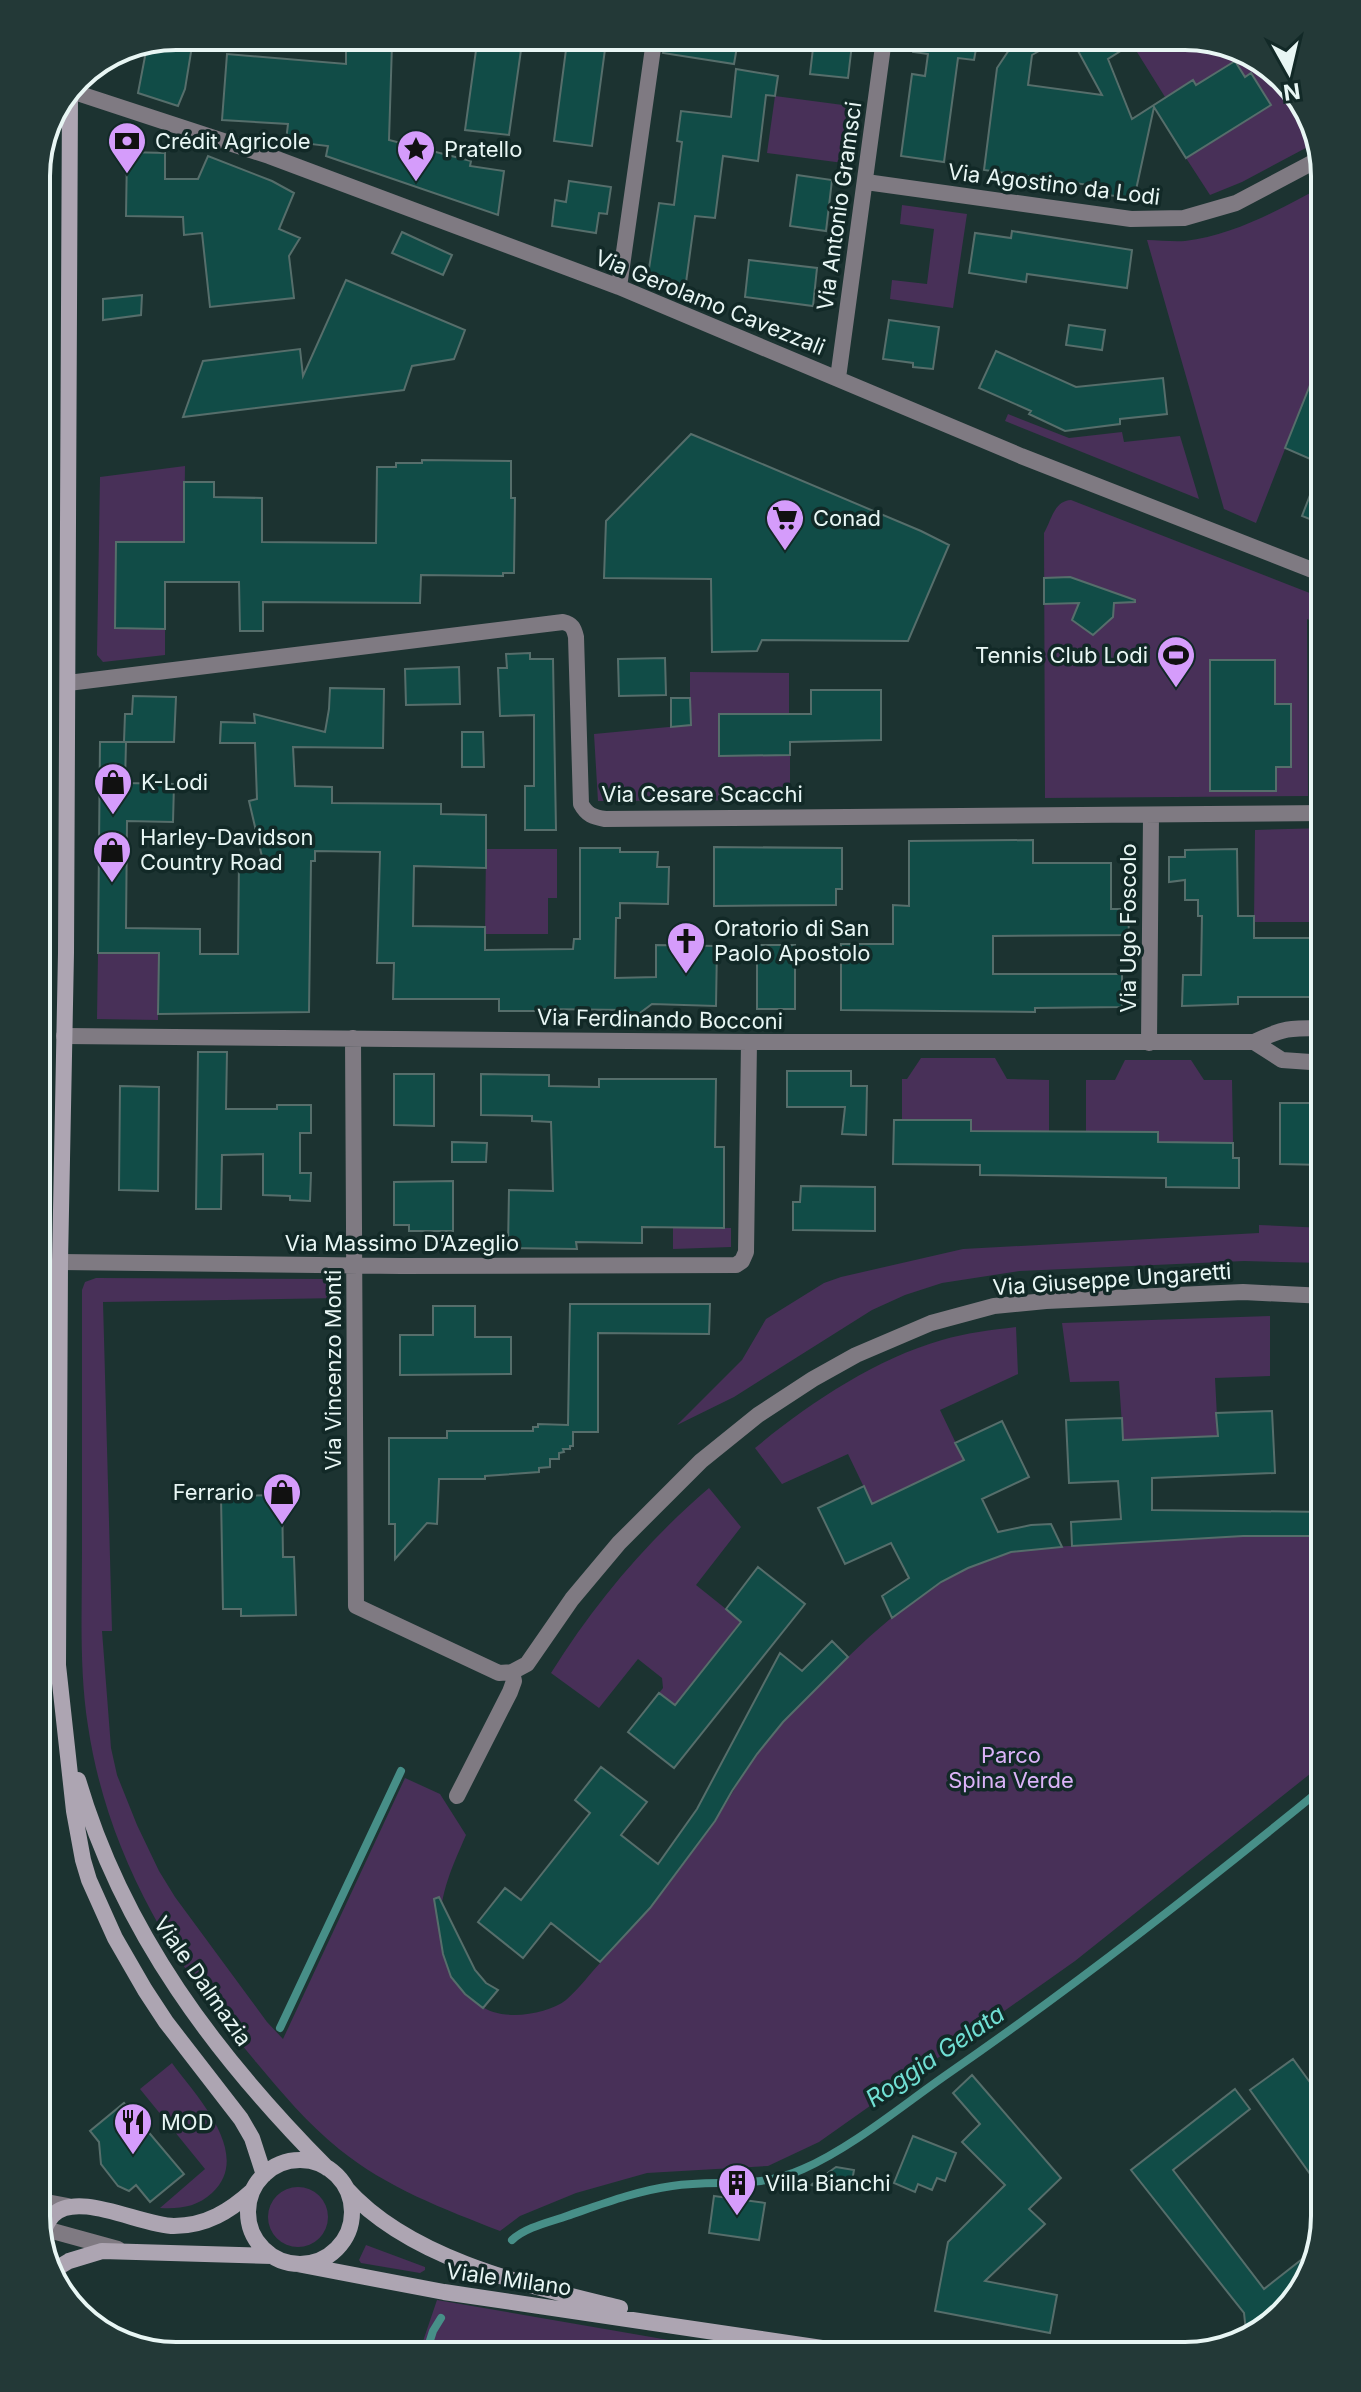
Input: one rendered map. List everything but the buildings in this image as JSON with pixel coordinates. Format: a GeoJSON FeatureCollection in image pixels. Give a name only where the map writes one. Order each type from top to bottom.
{"type":"FeatureCollection","features":[{"type":"Feature","properties":{"kind":"street"},"geometry":{"type":"LineString","coordinates":[[619,287],[653,50]]}},
{"type":"Feature","properties":{"kind":"street","name":"Via Antonio Gramsci"},"geometry":{"type":"LineString","coordinates":[[838,378],[883,50]]}},
{"type":"Feature","properties":{"kind":"street","name":"Via Gerolamo Cavezzali"},"geometry":{"type":"LineString","coordinates":[[80,95],[269,156],[619,287],[1021,456],[1311,570]]}},
{"type":"Feature","properties":{"kind":"street","name":"Viale Dalmazia"},"geometry":{"type":"LineString","coordinates":[[70,109],[68,683],[58,1665],[73,1798],[89,1880],[115,1938],[166,2022],[241,2119],[252,2138],[264,2175]]}},
{"type":"Feature","properties":{"kind":"street","name":"Via Agostino da Lodi"},"geometry":{"type":"LineString","coordinates":[[866,182],[1131,219],[1184,218],[1236,203],[1310,164]]}},
{"type":"Feature","properties":{"kind":"street","name":"Via Cesare Scacchi"},"geometry":{"type":"LineString","coordinates":[[68,683],[563,622],[570,624],[576,637],[581,804],[586,813],[594,817],[1311,813]]}},
{"type":"Feature","properties":{"kind":"street","name":"Via Ugo Foscolo"},"geometry":{"type":"LineString","coordinates":[[1149,1043],[1151,815]]}},
{"type":"Feature","properties":{"kind":"street","name":"Via Ferdinando Bocconi"},"geometry":{"type":"LineString","coordinates":[[64,1036],[1149,1043],[1254,1042],[1279,1030],[1311,1028]]}},
{"type":"Feature","properties":{"kind":"street","name":"Via Vincenzo Monti"},"geometry":{"type":"LineString","coordinates":[[353,1038],[356,1606],[499,1673],[512,1672]]}},
{"type":"Feature","properties":{"kind":"street","name":"Via Massimo D’Azeglio"},"geometry":{"type":"LineString","coordinates":[[60,1262],[733,1266],[742,1261],[746,1252],[749,1042]]}},
{"type":"Feature","properties":{"kind":"street","name":"Via Ferdinando Bocconi"},"geometry":{"type":"LineString","coordinates":[[1254,1042],[1282,1060],[1311,1062]]}},
{"type":"Feature","properties":{"kind":"street","name":"Via Giuseppe Ungaretti"},"geometry":{"type":"LineString","coordinates":[[512,1672],[527,1664],[572,1599],[619,1543],[701,1461],[758,1415],[856,1355],[931,1323],[994,1306],[1243,1292],[1311,1295]]}},
{"type":"Feature","properties":{"kind":"street"},"geometry":{"type":"LineString","coordinates":[[457,1796],[510,1692],[514,1681],[512,1672]]}},
{"type":"Feature","properties":{"kind":"street","name":"Viale Dalmazia"},"geometry":{"type":"LineString","coordinates":[[69,1749],[107,1863],[150,1949],[231,2061],[294,2135],[327,2168]]}},
{"type":"Feature","properties":{"kind":"street"},"geometry":{"type":"LineString","coordinates":[[50,2203],[87,2207],[158,2225],[193,2224],[223,2214],[253,2190],[264,2175],[287,2162],[301,2160],[327,2168],[346,2188],[351,2214],[349,2228],[343,2240],[323,2258],[311,2263],[284,2262],[261,2247],[254,2237],[248,2211],[253,2190]]}},
{"type":"Feature","properties":{"kind":"street","name":"Viale Milano"},"geometry":{"type":"LineString","coordinates":[[346,2188],[375,2217],[454,2260],[540,2289],[715,2332]]}},
{"type":"Feature","properties":{"kind":"street"},"geometry":{"type":"LineString","coordinates":[[50,2218],[68,2206]]}},
{"type":"Feature","properties":{"kind":"street"},"geometry":{"type":"LineString","coordinates":[[51,2233],[121,2250]]}},
{"type":"Feature","properties":{"kind":"street"},"geometry":{"type":"LineString","coordinates":[[61,2267],[85,2254],[121,2250],[272,2256]]}},
{"type":"Feature","properties":{"kind":"street","name":"Viale Milano"},"geometry":{"type":"LineString","coordinates":[[297,2264],[444,2292],[782,2342]]}},
{"type":"Feature","properties":{"kind":"green space"},"geometry":{"type":"Polygon","coordinates":[[[1136,50],[1210,52],[1249,68],[1249,74],[1245,77],[1196,85],[1193,81],[1165,97],[1136,50]]]}},
{"type":"Feature","properties":{"kind":"green space"},"geometry":{"type":"Polygon","coordinates":[[[775,96],[858,107],[851,164],[767,153],[775,96]]]}},
{"type":"Feature","properties":{"kind":"green space"},"geometry":{"type":"Polygon","coordinates":[[[1258,112],[1293,112],[1308,147],[1242,182],[1210,195],[1186,158],[1258,112]]]}},
{"type":"Feature","properties":{"kind":"green space"},"geometry":{"type":"Polygon","coordinates":[[[1311,193],[1311,383],[1256,523],[1224,509],[1147,240],[1204,238],[1311,193]]]}},
{"type":"Feature","properties":{"kind":"green space"},"geometry":{"type":"Polygon","coordinates":[[[902,205],[967,214],[953,308],[890,299],[892,280],[927,284],[934,229],[900,224],[902,205]]]}},
{"type":"Feature","properties":{"kind":"green space"},"geometry":{"type":"Polygon","coordinates":[[[1008,414],[1069,438],[1122,432],[1124,442],[1180,436],[1199,499],[1005,421],[1008,414]]]}},
{"type":"Feature","properties":{"kind":"green space"},"geometry":{"type":"Polygon","coordinates":[[[185,466],[184,542],[116,543],[116,628],[165,629],[165,655],[103,662],[97,655],[100,477],[185,466]]]}},
{"type":"Feature","properties":{"kind":"green space","name":"Tennis Club Lodi"},"geometry":{"type":"Polygon","coordinates":[[[1071,500],[1311,594],[1311,621],[1307,619],[1308,796],[1045,798],[1044,533],[1057,507],[1071,500]]]}},
{"type":"Feature","properties":{"kind":"green space"},"geometry":{"type":"Polygon","coordinates":[[[690,672],[789,673],[789,714],[719,714],[719,755],[790,755],[790,800],[598,801],[594,734],[690,725],[690,672]]]}},
{"type":"Feature","properties":{"kind":"green space"},"geometry":{"type":"Polygon","coordinates":[[[1311,828],[1311,922],[1254,922],[1255,830],[1311,828]]]}},
{"type":"Feature","properties":{"kind":"green space"},"geometry":{"type":"Polygon","coordinates":[[[486,849],[557,849],[557,898],[548,898],[548,934],[485,934],[486,849]]]}},
{"type":"Feature","properties":{"kind":"green space"},"geometry":{"type":"Polygon","coordinates":[[[98,953],[159,953],[158,1020],[97,1019],[98,953]]]}},
{"type":"Feature","properties":{"kind":"green space"},"geometry":{"type":"Polygon","coordinates":[[[921,1058],[995,1058],[1007,1079],[1049,1080],[1049,1131],[971,1131],[970,1120],[902,1120],[902,1079],[907,1079],[921,1058]]]}},
{"type":"Feature","properties":{"kind":"green space"},"geometry":{"type":"Polygon","coordinates":[[[1125,1060],[1191,1060],[1204,1080],[1232,1080],[1233,1143],[1159,1142],[1158,1132],[1086,1132],[1086,1080],[1115,1080],[1125,1060]]]}},
{"type":"Feature","properties":{"kind":"green space"},"geometry":{"type":"Polygon","coordinates":[[[1259,1225],[1311,1227],[1311,1263],[1244,1261],[1020,1271],[942,1283],[872,1310],[734,1397],[677,1425],[742,1360],[766,1319],[824,1283],[841,1277],[963,1249],[1259,1233],[1259,1225]]]}},
{"type":"Feature","properties":{"kind":"green space"},"geometry":{"type":"Polygon","coordinates":[[[673,1227],[731,1228],[731,1247],[673,1249],[673,1227]]]}},
{"type":"Feature","properties":{"kind":"green space","name":"Parco Spina Verde"},"geometry":{"type":"Polygon","coordinates":[[[96,1278],[327,1279],[338,1289],[339,1298],[103,1302],[112,1631],[102,1631],[111,1748],[117,1775],[137,1825],[175,1897],[267,2022],[283,2039],[405,1778],[440,1794],[466,1835],[441,1907],[440,1940],[449,1962],[477,2002],[489,2010],[511,2015],[547,2010],[571,1996],[646,1910],[713,1824],[758,1752],[809,1695],[873,1634],[921,1596],[975,1565],[1004,1555],[1034,1548],[1243,1536],[1311,1536],[1311,1773],[1075,1961],[819,2142],[768,2166],[647,2173],[576,2193],[520,2216],[500,2231],[479,2223],[416,2196],[357,2163],[306,2118],[256,2062],[197,1986],[148,1905],[128,1863],[97,1773],[83,1682],[82,1290],[85,1282],[96,1278]]]}},
{"type":"Feature","properties":{"kind":"green space"},"geometry":{"type":"Polygon","coordinates":[[[1270,1316],[1270,1376],[1215,1378],[1218,1436],[1123,1440],[1119,1381],[1070,1382],[1062,1323],[1270,1316]]]}},
{"type":"Feature","properties":{"kind":"green space"},"geometry":{"type":"Polygon","coordinates":[[[1016,1327],[1018,1374],[940,1410],[964,1460],[872,1504],[848,1454],[782,1484],[755,1448],[843,1385],[892,1359],[951,1338],[1016,1327]]]}},
{"type":"Feature","properties":{"kind":"green space"},"geometry":{"type":"Polygon","coordinates":[[[709,1488],[741,1527],[696,1585],[741,1621],[675,1705],[659,1693],[663,1688],[662,1678],[638,1659],[599,1708],[551,1673],[585,1622],[623,1574],[709,1488]]]}},
{"type":"Feature","properties":{"kind":"green space"},"geometry":{"type":"Polygon","coordinates":[[[172,2063],[216,2125],[227,2161],[223,2178],[206,2198],[188,2206],[160,2208],[205,2169],[140,2089],[172,2063]]]}},
{"type":"Feature","properties":{"kind":"green space"},"geometry":{"type":"Polygon","coordinates":[[[298,2187],[309,2189],[319,2196],[326,2206],[326,2228],[319,2238],[309,2245],[298,2247],[287,2245],[277,2238],[270,2228],[268,2217],[270,2206],[277,2196],[287,2189],[298,2187]]]}},
{"type":"Feature","properties":{"kind":"green space"},"geometry":{"type":"Polygon","coordinates":[[[366,2245],[425,2267],[425,2270],[420,2273],[361,2263],[359,2260],[366,2245]]]}},
{"type":"Feature","properties":{"kind":"green space"},"geometry":{"type":"Polygon","coordinates":[[[437,2300],[680,2342],[423,2342],[437,2300]]]}},
{"type":"Feature","properties":{"kind":"waterway"},"geometry":{"type":"LineString","coordinates":[[280,2028],[401,1771]]}},
{"type":"Feature","properties":{"kind":"waterway","name":"Roggia Gelata"},"geometry":{"type":"LineString","coordinates":[[512,2240],[538,2225],[645,2191],[689,2184],[770,2180],[822,2160],[878,2124],[1093,1969],[1311,1797]]}},
{"type":"Feature","properties":{"kind":"waterway","name":"Roggia Gelata"},"geometry":{"type":"LineString","coordinates":[[429,2342],[441,2318]]}},
{"type":"Feature","properties":{"kind":"place","name":"Crédit Agricole"},"geometry":{"type":"Point","coordinates":[127,175]}},
{"type":"Feature","properties":{"kind":"place","name":"Pratello"},"geometry":{"type":"Point","coordinates":[416,183]}},
{"type":"Feature","properties":{"kind":"place","name":"Conad"},"geometry":{"type":"Point","coordinates":[785,552]}},
{"type":"Feature","properties":{"kind":"place","name":"Tennis Club Lodi"},"geometry":{"type":"Point","coordinates":[1176,689]}},
{"type":"Feature","properties":{"kind":"place","name":"K-Lodi"},"geometry":{"type":"Point","coordinates":[113,816]}},
{"type":"Feature","properties":{"kind":"place","name":"Harley-Davidson Country Road"},"geometry":{"type":"Point","coordinates":[112,884]}},
{"type":"Feature","properties":{"kind":"place","name":"Oratorio di San Paolo Apostolo"},"geometry":{"type":"Point","coordinates":[686,975]}},
{"type":"Feature","properties":{"kind":"place","name":"Ferrario"},"geometry":{"type":"Point","coordinates":[282,1526]}},
{"type":"Feature","properties":{"kind":"place","name":"MOD"},"geometry":{"type":"Point","coordinates":[133,2156]}},
{"type":"Feature","properties":{"kind":"place","name":"Villa Bianchi"},"geometry":{"type":"Point","coordinates":[737,2217]}}]}
